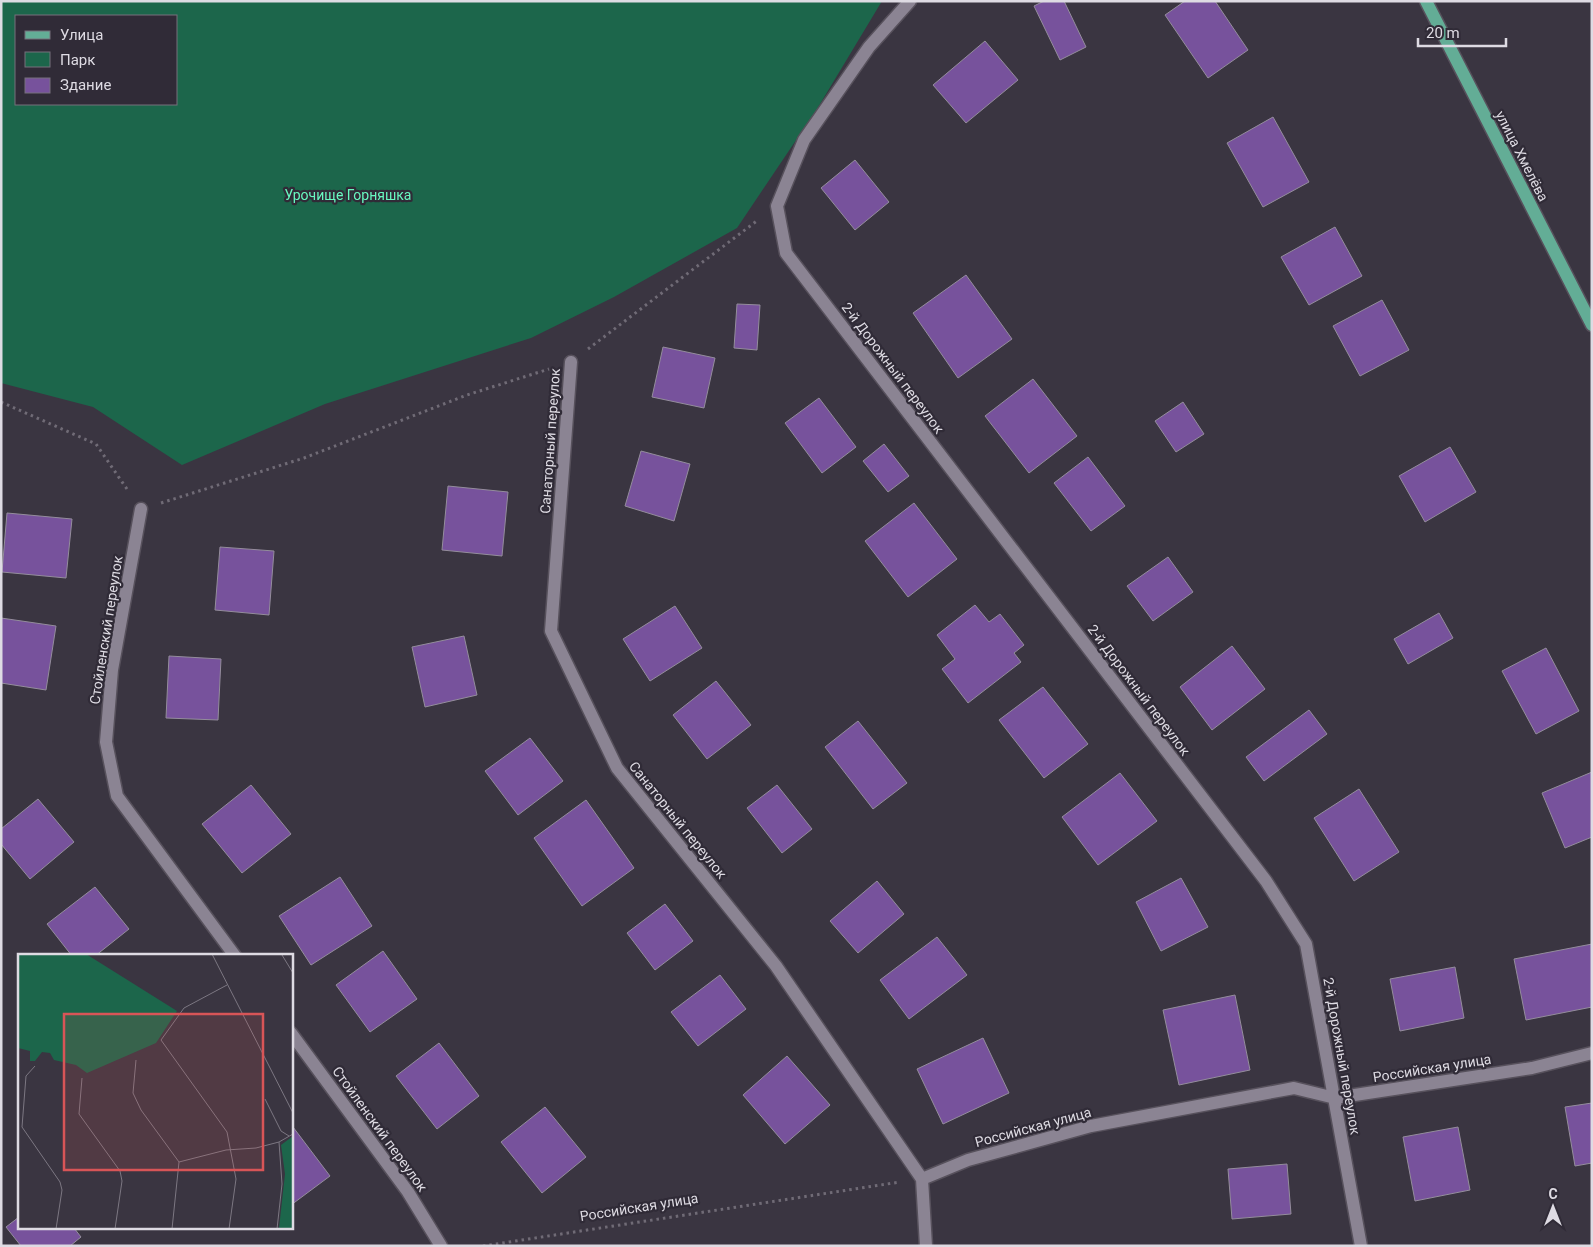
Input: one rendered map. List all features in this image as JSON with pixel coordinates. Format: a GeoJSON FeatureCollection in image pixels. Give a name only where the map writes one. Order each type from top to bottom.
{"type":"FeatureCollection","features":[{"type":"Feature","properties":{"kind":"main road","name":"улица Хмелёва"},"geometry":{"type":"LineString","coordinates":[[1426,1],[1592,325]]}},
{"type":"Feature","properties":{"kind":"street"},"geometry":{"type":"LineString","coordinates":[[777,206],[804,140],[869,47],[910,1]]}},
{"type":"Feature","properties":{"kind":"street","name":"2-й Дорожный переулок"},"geometry":{"type":"LineString","coordinates":[[777,206],[786,253],[1266,881],[1306,944],[1361,1246]]}},
{"type":"Feature","properties":{"kind":"street","name":"Санаторный переулок"},"geometry":{"type":"LineString","coordinates":[[571,362],[551,631],[617,768],[776,966],[922,1179]]}},
{"type":"Feature","properties":{"kind":"street","name":"Стойленский переулок"},"geometry":{"type":"LineString","coordinates":[[141,509],[112,670],[106,742],[115,787],[117,796],[234,954]]}},
{"type":"Feature","properties":{"kind":"street","name":"Стойленский переулок"},"geometry":{"type":"LineString","coordinates":[[292,1034],[408,1192],[441,1246]]}},
{"type":"Feature","properties":{"kind":"street","name":"Российская улица"},"geometry":{"type":"LineString","coordinates":[[922,1179],[968,1160],[1091,1126],[1294,1088],[1335,1098],[1532,1068],[1592,1053]]}},
{"type":"Feature","properties":{"kind":"street"},"geometry":{"type":"LineString","coordinates":[[922,1179],[926,1246]]}},
{"type":"Feature","properties":{"kind":"path"},"geometry":{"type":"LineString","coordinates":[[1,402],[96,444],[141,509],[304,458],[467,395],[571,362],[777,206]]}},
{"type":"Feature","properties":{"kind":"path","name":"Российская улица"},"geometry":{"type":"LineString","coordinates":[[482,1246],[922,1179]]}},
{"type":"Feature","properties":{"kind":"green space","name":"Урочище Горняшка"},"geometry":{"type":"Polygon","coordinates":[[[1,1],[882,1],[817,109],[737,228],[614,297],[531,338],[325,404],[182,465],[93,407],[1,383],[1,1]]]}},
{"type":"Feature","properties":{"kind":"building"},"geometry":{"type":"Polygon","coordinates":[[[1044,1],[1064,1],[1086,47],[1060,60],[1034,6],[1044,1]]]}},
{"type":"Feature","properties":{"kind":"building"},"geometry":{"type":"Polygon","coordinates":[[[1185,1],[1215,1],[1248,50],[1208,78],[1165,15],[1185,1]]]}},
{"type":"Feature","properties":{"kind":"building"},"geometry":{"type":"Polygon","coordinates":[[[985,41],[1018,80],[966,123],[933,85],[985,41]]]}},
{"type":"Feature","properties":{"kind":"building"},"geometry":{"type":"Polygon","coordinates":[[[1273,117],[1309,182],[1263,207],[1227,143],[1273,117]]]}},
{"type":"Feature","properties":{"kind":"building"},"geometry":{"type":"Polygon","coordinates":[[[855,160],[889,202],[855,230],[821,188],[855,160]]]}},
{"type":"Feature","properties":{"kind":"building"},"geometry":{"type":"Polygon","coordinates":[[[1335,227],[1362,276],[1309,305],[1281,257],[1335,227]]]}},
{"type":"Feature","properties":{"kind":"building"},"geometry":{"type":"Polygon","coordinates":[[[966,275],[1012,339],[958,378],[913,313],[966,275]]]}},
{"type":"Feature","properties":{"kind":"building"},"geometry":{"type":"Polygon","coordinates":[[[1382,300],[1409,350],[1360,376],[1333,326],[1382,300]]]}},
{"type":"Feature","properties":{"kind":"building"},"geometry":{"type":"Polygon","coordinates":[[[737,304],[760,305],[757,350],[734,348],[737,304]]]}},
{"type":"Feature","properties":{"kind":"building"},"geometry":{"type":"Polygon","coordinates":[[[663,347],[715,358],[704,408],[652,397],[663,347]]]}},
{"type":"Feature","properties":{"kind":"building"},"geometry":{"type":"Polygon","coordinates":[[[1033,379],[1077,436],[1029,473],[985,416],[1033,379]]]}},
{"type":"Feature","properties":{"kind":"building"},"geometry":{"type":"Polygon","coordinates":[[[819,398],[856,447],[822,473],[785,423],[819,398]]]}},
{"type":"Feature","properties":{"kind":"building"},"geometry":{"type":"Polygon","coordinates":[[[1183,402],[1204,434],[1176,452],[1155,421],[1183,402]]]}},
{"type":"Feature","properties":{"kind":"building"},"geometry":{"type":"Polygon","coordinates":[[[884,444],[909,476],[888,492],[863,461],[884,444]]]}},
{"type":"Feature","properties":{"kind":"building"},"geometry":{"type":"Polygon","coordinates":[[[1450,447],[1476,492],[1425,522],[1399,476],[1450,447]]]}},
{"type":"Feature","properties":{"kind":"building"},"geometry":{"type":"Polygon","coordinates":[[[641,451],[690,464],[674,521],[625,506],[641,451]]]}},
{"type":"Feature","properties":{"kind":"building"},"geometry":{"type":"Polygon","coordinates":[[[1088,457],[1125,506],[1091,531],[1054,483],[1088,457]]]}},
{"type":"Feature","properties":{"kind":"building"},"geometry":{"type":"Polygon","coordinates":[[[448,486],[508,492],[502,556],[442,550],[448,486]]]}},
{"type":"Feature","properties":{"kind":"building"},"geometry":{"type":"Polygon","coordinates":[[[914,503],[957,559],[908,597],[865,541],[914,503]]]}},
{"type":"Feature","properties":{"kind":"building"},"geometry":{"type":"Polygon","coordinates":[[[7,513],[72,519],[66,578],[2,572],[7,513]]]}},
{"type":"Feature","properties":{"kind":"building"},"geometry":{"type":"Polygon","coordinates":[[[220,547],[274,551],[269,615],[215,610],[220,547]]]}},
{"type":"Feature","properties":{"kind":"building"},"geometry":{"type":"Polygon","coordinates":[[[1168,557],[1193,592],[1153,621],[1127,586],[1168,557]]]}},
{"type":"Feature","properties":{"kind":"building"},"geometry":{"type":"Polygon","coordinates":[[[975,605],[989,622],[1000,614],[1024,645],[1014,653],[1021,662],[968,703],[942,669],[955,659],[937,635],[975,605]]]}},
{"type":"Feature","properties":{"kind":"building"},"geometry":{"type":"Polygon","coordinates":[[[675,606],[702,648],[650,681],[623,639],[675,606]]]}},
{"type":"Feature","properties":{"kind":"building"},"geometry":{"type":"Polygon","coordinates":[[[1439,613],[1453,638],[1408,664],[1394,639],[1439,613]]]}},
{"type":"Feature","properties":{"kind":"building"},"geometry":{"type":"Polygon","coordinates":[[[1,618],[56,626],[46,690],[1,683],[1,618]]]}},
{"type":"Feature","properties":{"kind":"building"},"geometry":{"type":"Polygon","coordinates":[[[464,636],[477,695],[425,707],[412,647],[464,636]]]}},
{"type":"Feature","properties":{"kind":"building"},"geometry":{"type":"Polygon","coordinates":[[[1232,646],[1265,689],[1212,730],[1180,687],[1232,646]]]}},
{"type":"Feature","properties":{"kind":"building"},"geometry":{"type":"Polygon","coordinates":[[[1546,648],[1579,711],[1536,734],[1502,671],[1546,648]]]}},
{"type":"Feature","properties":{"kind":"building"},"geometry":{"type":"Polygon","coordinates":[[[169,656],[221,659],[218,720],[166,718],[169,656]]]}},
{"type":"Feature","properties":{"kind":"building"},"geometry":{"type":"Polygon","coordinates":[[[716,681],[751,725],[707,759],[673,715],[716,681]]]}},
{"type":"Feature","properties":{"kind":"building"},"geometry":{"type":"Polygon","coordinates":[[[1043,687],[1088,744],[1044,778],[999,720],[1043,687]]]}},
{"type":"Feature","properties":{"kind":"building"},"geometry":{"type":"Polygon","coordinates":[[[1309,710],[1327,734],[1264,781],[1246,757],[1309,710]]]}},
{"type":"Feature","properties":{"kind":"building"},"geometry":{"type":"Polygon","coordinates":[[[858,721],[907,783],[873,809],[825,747],[858,721]]]}},
{"type":"Feature","properties":{"kind":"building"},"geometry":{"type":"Polygon","coordinates":[[[530,738],[563,781],[518,815],[485,771],[530,738]]]}},
{"type":"Feature","properties":{"kind":"building"},"geometry":{"type":"Polygon","coordinates":[[[1592,772],[1592,837],[1565,848],[1542,793],[1592,772]]]}},
{"type":"Feature","properties":{"kind":"building"},"geometry":{"type":"Polygon","coordinates":[[[1120,773],[1157,821],[1098,865],[1062,817],[1120,773]]]}},
{"type":"Feature","properties":{"kind":"building"},"geometry":{"type":"Polygon","coordinates":[[[251,785],[291,834],[242,873],[202,824],[251,785]]]}},
{"type":"Feature","properties":{"kind":"building"},"geometry":{"type":"Polygon","coordinates":[[[777,785],[812,829],[782,853],[747,808],[777,785]]]}},
{"type":"Feature","properties":{"kind":"building"},"geometry":{"type":"Polygon","coordinates":[[[1359,789],[1399,852],[1354,881],[1314,818],[1359,789]]]}},
{"type":"Feature","properties":{"kind":"building"},"geometry":{"type":"Polygon","coordinates":[[[38,799],[74,842],[30,879],[1,844],[1,829],[38,799]]]}},
{"type":"Feature","properties":{"kind":"building"},"geometry":{"type":"Polygon","coordinates":[[[586,800],[634,868],[582,906],[534,838],[586,800]]]}},
{"type":"Feature","properties":{"kind":"building"},"geometry":{"type":"Polygon","coordinates":[[[340,877],[372,926],[311,965],[279,916],[340,877]]]}},
{"type":"Feature","properties":{"kind":"building"},"geometry":{"type":"Polygon","coordinates":[[[1181,878],[1208,927],[1161,951],[1136,902],[1181,878]]]}},
{"type":"Feature","properties":{"kind":"building"},"geometry":{"type":"Polygon","coordinates":[[[877,881],[904,914],[858,953],[830,921],[877,881]]]}},
{"type":"Feature","properties":{"kind":"building"},"geometry":{"type":"Polygon","coordinates":[[[95,887],[129,929],[98,954],[70,954],[47,924],[95,887]]]}},
{"type":"Feature","properties":{"kind":"building"},"geometry":{"type":"Polygon","coordinates":[[[665,904],[693,941],[655,970],[627,933],[665,904]]]}},
{"type":"Feature","properties":{"kind":"building"},"geometry":{"type":"Polygon","coordinates":[[[937,937],[967,975],[909,1019],[880,980],[937,937]]]}},
{"type":"Feature","properties":{"kind":"building"},"geometry":{"type":"Polygon","coordinates":[[[1592,944],[1592,1007],[1526,1020],[1514,959],[1592,944]]]}},
{"type":"Feature","properties":{"kind":"building"},"geometry":{"type":"Polygon","coordinates":[[[383,951],[417,999],[370,1032],[336,985],[383,951]]]}},
{"type":"Feature","properties":{"kind":"building"},"geometry":{"type":"Polygon","coordinates":[[[1455,967],[1464,1018],[1400,1031],[1390,979],[1455,967]]]}},
{"type":"Feature","properties":{"kind":"building"},"geometry":{"type":"Polygon","coordinates":[[[720,975],[746,1009],[698,1046],[671,1012],[720,975]]]}},
{"type":"Feature","properties":{"kind":"building"},"geometry":{"type":"Polygon","coordinates":[[[1235,995],[1250,1070],[1179,1085],[1163,1010],[1235,995]]]}},
{"type":"Feature","properties":{"kind":"building"},"geometry":{"type":"Polygon","coordinates":[[[983,1038],[1009,1093],[943,1124],[917,1069],[983,1038]]]}},
{"type":"Feature","properties":{"kind":"building"},"geometry":{"type":"Polygon","coordinates":[[[439,1043],[479,1096],[437,1129],[396,1076],[439,1043]]]}},
{"type":"Feature","properties":{"kind":"building"},"geometry":{"type":"Polygon","coordinates":[[[787,1056],[830,1105],[785,1144],[743,1095],[787,1056]]]}},
{"type":"Feature","properties":{"kind":"building"},"geometry":{"type":"Polygon","coordinates":[[[1592,1103],[1592,1163],[1575,1166],[1565,1107],[1592,1103]]]}},
{"type":"Feature","properties":{"kind":"building"},"geometry":{"type":"Polygon","coordinates":[[[545,1107],[586,1157],[542,1193],[501,1142],[545,1107]]]}},
{"type":"Feature","properties":{"kind":"building"},"geometry":{"type":"Polygon","coordinates":[[[1458,1127],[1470,1190],[1415,1201],[1403,1137],[1458,1127]]]}},
{"type":"Feature","properties":{"kind":"building"},"geometry":{"type":"Polygon","coordinates":[[[292,1128],[330,1176],[292,1204],[292,1128]]]}},
{"type":"Feature","properties":{"kind":"building"},"geometry":{"type":"Polygon","coordinates":[[[1287,1164],[1291,1214],[1232,1219],[1228,1169],[1287,1164]]]}},
{"type":"Feature","properties":{"kind":"building"},"geometry":{"type":"Polygon","coordinates":[[[18,1218],[18,1230],[76,1230],[81,1237],[70,1246],[21,1246],[6,1227],[18,1218]]]}}]}
